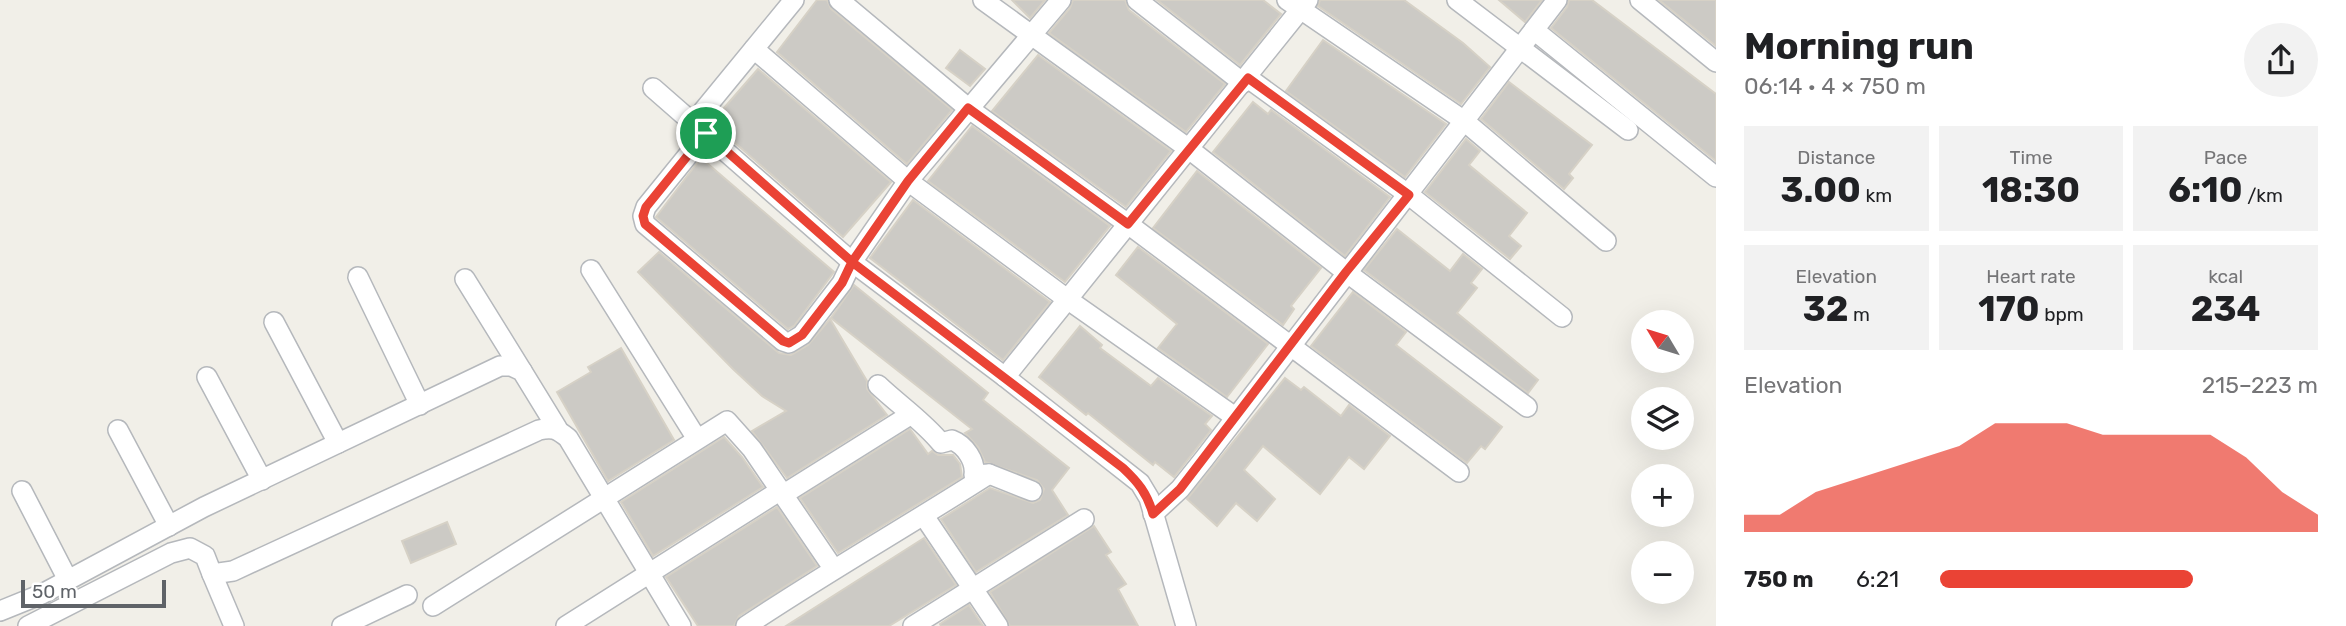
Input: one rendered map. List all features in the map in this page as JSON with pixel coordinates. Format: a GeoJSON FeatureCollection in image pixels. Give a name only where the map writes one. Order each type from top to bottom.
{"type":"FeatureCollection","features":[{"type":"Feature","properties":{"kind":"street"},"geometry":{"type":"LineString","coordinates":[[793,0],[704,111],[706,133],[646,207],[643,216],[645,224],[783,341],[789,343],[802,335],[842,283],[852,262],[908,181],[1061,0]]}},
{"type":"Feature","properties":{"kind":"street"},"geometry":{"type":"LineString","coordinates":[[839,0],[968,108],[1128,224],[1459,472]]}},
{"type":"Feature","properties":{"kind":"street"},"geometry":{"type":"LineString","coordinates":[[983,0],[1189,149],[1346,272],[1527,407]]}},
{"type":"Feature","properties":{"kind":"street"},"geometry":{"type":"LineString","coordinates":[[1137,0],[1409,195],[1562,317]]}},
{"type":"Feature","properties":{"kind":"street"},"geometry":{"type":"LineString","coordinates":[[1457,0],[1628,130]]}},
{"type":"Feature","properties":{"kind":"street"},"geometry":{"type":"LineString","coordinates":[[1153,514],[1180,489],[1558,0]]}},
{"type":"Feature","properties":{"kind":"street"},"geometry":{"type":"LineString","coordinates":[[1640,0],[1716,62]]}},
{"type":"Feature","properties":{"kind":"street"},"geometry":{"type":"LineString","coordinates":[[1005,377],[1245,80],[1298,3],[1463,120],[1606,241]]}},
{"type":"Feature","properties":{"kind":"street"},"geometry":{"type":"LineString","coordinates":[[1534,30],[1716,177]]}},
{"type":"Feature","properties":{"kind":"street"},"geometry":{"type":"LineString","coordinates":[[754,49],[908,181],[1067,299],[1235,417]]}},
{"type":"Feature","properties":{"kind":"street"},"geometry":{"type":"LineString","coordinates":[[653,88],[852,262],[1136,480],[1149,498],[1186,626]]}},
{"type":"Feature","properties":{"kind":"street"},"geometry":{"type":"LineString","coordinates":[[590,270],[697,439]]}},
{"type":"Feature","properties":{"kind":"street"},"geometry":{"type":"LineString","coordinates":[[358,277],[420,405]]}},
{"type":"Feature","properties":{"kind":"street"},"geometry":{"type":"LineString","coordinates":[[465,279],[557,428],[568,438],[681,626]]}},
{"type":"Feature","properties":{"kind":"street"},"geometry":{"type":"LineString","coordinates":[[274,322],[338,443]]}},
{"type":"Feature","properties":{"kind":"street"},"geometry":{"type":"LineString","coordinates":[[0,611],[68,580],[262,480],[500,366],[511,366],[522,371]]}},
{"type":"Feature","properties":{"kind":"street"},"geometry":{"type":"LineString","coordinates":[[207,377],[262,480]]}},
{"type":"Feature","properties":{"kind":"street"},"geometry":{"type":"LineString","coordinates":[[878,386],[910,415],[928,427],[941,443],[952,440],[961,444],[975,469],[974,475],[989,474],[1032,491]]}},
{"type":"Feature","properties":{"kind":"street"},"geometry":{"type":"LineString","coordinates":[[566,626],[910,415]]}},
{"type":"Feature","properties":{"kind":"street"},"geometry":{"type":"LineString","coordinates":[[433,606],[727,421],[744,439],[833,568]]}},
{"type":"Feature","properties":{"kind":"street"},"geometry":{"type":"LineString","coordinates":[[212,574],[233,571],[258,561],[539,430],[557,428]]}},
{"type":"Feature","properties":{"kind":"street"},"geometry":{"type":"LineString","coordinates":[[118,429],[169,526]]}},
{"type":"Feature","properties":{"kind":"street"},"geometry":{"type":"LineString","coordinates":[[746,626],[833,568],[924,516],[989,474]]}},
{"type":"Feature","properties":{"kind":"street"},"geometry":{"type":"LineString","coordinates":[[22,491],[68,580]]}},
{"type":"Feature","properties":{"kind":"street"},"geometry":{"type":"LineString","coordinates":[[924,516],[998,626]]}},
{"type":"Feature","properties":{"kind":"street"},"geometry":{"type":"LineString","coordinates":[[913,626],[1084,519]]}},
{"type":"Feature","properties":{"kind":"street"},"geometry":{"type":"LineString","coordinates":[[29,626],[172,554],[190,548],[205,555],[234,626]]}},
{"type":"Feature","properties":{"kind":"street"},"geometry":{"type":"LineString","coordinates":[[342,626],[407,595]]}},
{"type":"Feature","properties":{"kind":"building"},"geometry":{"type":"Polygon","coordinates":[[[817,0],[827,0],[831,9],[952,110],[907,164],[777,52],[817,0]]]}},
{"type":"Feature","properties":{"kind":"building"},"geometry":{"type":"Polygon","coordinates":[[[1012,0],[1045,0],[1030,18],[1012,0]]]}},
{"type":"Feature","properties":{"kind":"building"},"geometry":{"type":"Polygon","coordinates":[[[1073,0],[1125,0],[1129,10],[1225,84],[1186,132],[1049,33],[1070,8],[1073,0]]]}},
{"type":"Feature","properties":{"kind":"building"},"geometry":{"type":"Polygon","coordinates":[[[1157,0],[1263,0],[1281,14],[1240,65],[1157,0]]]}},
{"type":"Feature","properties":{"kind":"building"},"geometry":{"type":"Polygon","coordinates":[[[1320,0],[1404,0],[1463,43],[1490,67],[1461,104],[1318,6],[1320,0]]]}},
{"type":"Feature","properties":{"kind":"building"},"geometry":{"type":"Polygon","coordinates":[[[1499,0],[1542,0],[1525,22],[1499,0]]]}},
{"type":"Feature","properties":{"kind":"building"},"geometry":{"type":"Polygon","coordinates":[[[1569,0],[1592,0],[1716,94],[1716,161],[1551,28],[1567,7],[1569,0]]]}},
{"type":"Feature","properties":{"kind":"building"},"geometry":{"type":"Polygon","coordinates":[[[1659,0],[1716,0],[1716,46],[1659,0]]]}},
{"type":"Feature","properties":{"kind":"building"},"geometry":{"type":"Polygon","coordinates":[[[1323,40],[1446,124],[1405,177],[1286,91],[1323,40]]]}},
{"type":"Feature","properties":{"kind":"building"},"geometry":{"type":"Polygon","coordinates":[[[960,50],[985,69],[970,86],[946,68],[960,50]]]}},
{"type":"Feature","properties":{"kind":"building"},"geometry":{"type":"Polygon","coordinates":[[[1038,55],[1171,151],[1126,207],[992,111],[1038,55]]]}},
{"type":"Feature","properties":{"kind":"building"},"geometry":{"type":"Polygon","coordinates":[[[758,69],[891,182],[843,237],[718,128],[716,117],[758,69]]]}},
{"type":"Feature","properties":{"kind":"building"},"geometry":{"type":"Polygon","coordinates":[[[1509,82],[1592,145],[1569,174],[1573,178],[1564,189],[1481,119],[1509,82]]]}},
{"type":"Feature","properties":{"kind":"building"},"geometry":{"type":"Polygon","coordinates":[[[1253,102],[1268,114],[1271,110],[1390,197],[1345,256],[1213,152],[1253,102]]]}},
{"type":"Feature","properties":{"kind":"building"},"geometry":{"type":"Polygon","coordinates":[[[972,126],[1110,226],[1065,282],[928,181],[972,126]]]}},
{"type":"Feature","properties":{"kind":"building"},"geometry":{"type":"Polygon","coordinates":[[[1466,139],[1480,151],[1469,165],[1527,213],[1509,236],[1521,246],[1510,259],[1425,192],[1466,139]]]}},
{"type":"Feature","properties":{"kind":"building"},"geometry":{"type":"Polygon","coordinates":[[[701,158],[834,272],[794,326],[788,329],[656,217],[701,158]]]}},
{"type":"Feature","properties":{"kind":"building"},"geometry":{"type":"Polygon","coordinates":[[[1197,171],[1321,268],[1291,306],[1294,309],[1283,325],[1153,228],[1197,171]]]}},
{"type":"Feature","properties":{"kind":"building"},"geometry":{"type":"Polygon","coordinates":[[[913,200],[1050,302],[1003,360],[870,258],[913,200]]]}},
{"type":"Feature","properties":{"kind":"building"},"geometry":{"type":"Polygon","coordinates":[[[1397,229],[1450,271],[1463,254],[1482,269],[1471,283],[1477,288],[1457,313],[1538,380],[1528,393],[1364,270],[1397,229]]]}},
{"type":"Feature","properties":{"kind":"building"},"geometry":{"type":"Polygon","coordinates":[[[1138,247],[1268,344],[1227,397],[1158,348],[1177,324],[1116,275],[1138,247]]]}},
{"type":"Feature","properties":{"kind":"building"},"geometry":{"type":"Polygon","coordinates":[[[659,252],[779,353],[791,355],[808,345],[830,319],[867,381],[867,389],[887,415],[787,478],[752,431],[786,411],[762,396],[733,369],[638,272],[659,252]]]}},
{"type":"Feature","properties":{"kind":"building"},"geometry":{"type":"Polygon","coordinates":[[[854,285],[988,393],[983,400],[1069,468],[1052,490],[1068,515],[976,572],[941,519],[990,488],[1033,503],[1040,500],[1044,489],[1037,480],[985,462],[978,447],[965,433],[972,429],[831,318],[854,285]]]}},
{"type":"Feature","properties":{"kind":"building"},"geometry":{"type":"Polygon","coordinates":[[[1353,292],[1406,332],[1396,345],[1502,427],[1485,449],[1481,446],[1467,463],[1311,346],[1353,292]]]}},
{"type":"Feature","properties":{"kind":"building"},"geometry":{"type":"Polygon","coordinates":[[[1080,326],[1102,345],[1100,348],[1151,386],[1158,378],[1212,416],[1205,424],[1211,430],[1174,477],[1155,462],[1153,465],[1039,377],[1080,326]]]}},
{"type":"Feature","properties":{"kind":"building"},"geometry":{"type":"Polygon","coordinates":[[[621,348],[674,440],[608,481],[557,392],[591,372],[588,367],[621,348]]]}},
{"type":"Feature","properties":{"kind":"building"},"geometry":{"type":"Polygon","coordinates":[[[1285,378],[1301,390],[1304,387],[1341,416],[1349,405],[1390,436],[1364,469],[1349,457],[1320,494],[1263,446],[1244,470],[1275,499],[1257,521],[1236,503],[1217,526],[1187,499],[1285,378]]]}},
{"type":"Feature","properties":{"kind":"building"},"geometry":{"type":"Polygon","coordinates":[[[910,429],[928,454],[932,451],[938,455],[953,455],[960,464],[962,477],[838,553],[800,498],[910,429]]]}},
{"type":"Feature","properties":{"kind":"building"},"geometry":{"type":"Polygon","coordinates":[[[724,437],[763,487],[653,556],[621,502],[724,437]]]}},
{"type":"Feature","properties":{"kind":"building"},"geometry":{"type":"Polygon","coordinates":[[[777,507],[817,566],[739,616],[734,626],[698,626],[666,577],[777,507]]]}},
{"type":"Feature","properties":{"kind":"building"},"geometry":{"type":"Polygon","coordinates":[[[447,522],[456,544],[411,563],[402,541],[447,522]]]}},
{"type":"Feature","properties":{"kind":"building"},"geometry":{"type":"Polygon","coordinates":[[[1094,526],[1111,552],[1106,555],[1126,584],[1118,589],[1138,626],[1010,626],[990,592],[1094,526]]]}},
{"type":"Feature","properties":{"kind":"building"},"geometry":{"type":"Polygon","coordinates":[[[924,538],[956,585],[889,626],[786,626],[924,538]]]}},
{"type":"Feature","properties":{"kind":"building"},"geometry":{"type":"Polygon","coordinates":[[[969,605],[983,626],[941,626],[940,624],[969,605]]]}},
{"type":"Feature","properties":{"kind":"route"},"geometry":{"type":"LineString","coordinates":[[706,133],[646,207],[643,216],[645,224],[783,341],[789,343],[802,335],[827,299],[842,283],[852,262],[908,181],[968,108],[1128,224],[1248,78],[1409,195],[1289,345],[1180,489],[1153,514],[1149,498],[1140,483],[1123,468],[852,262],[706,133]]}}]}
